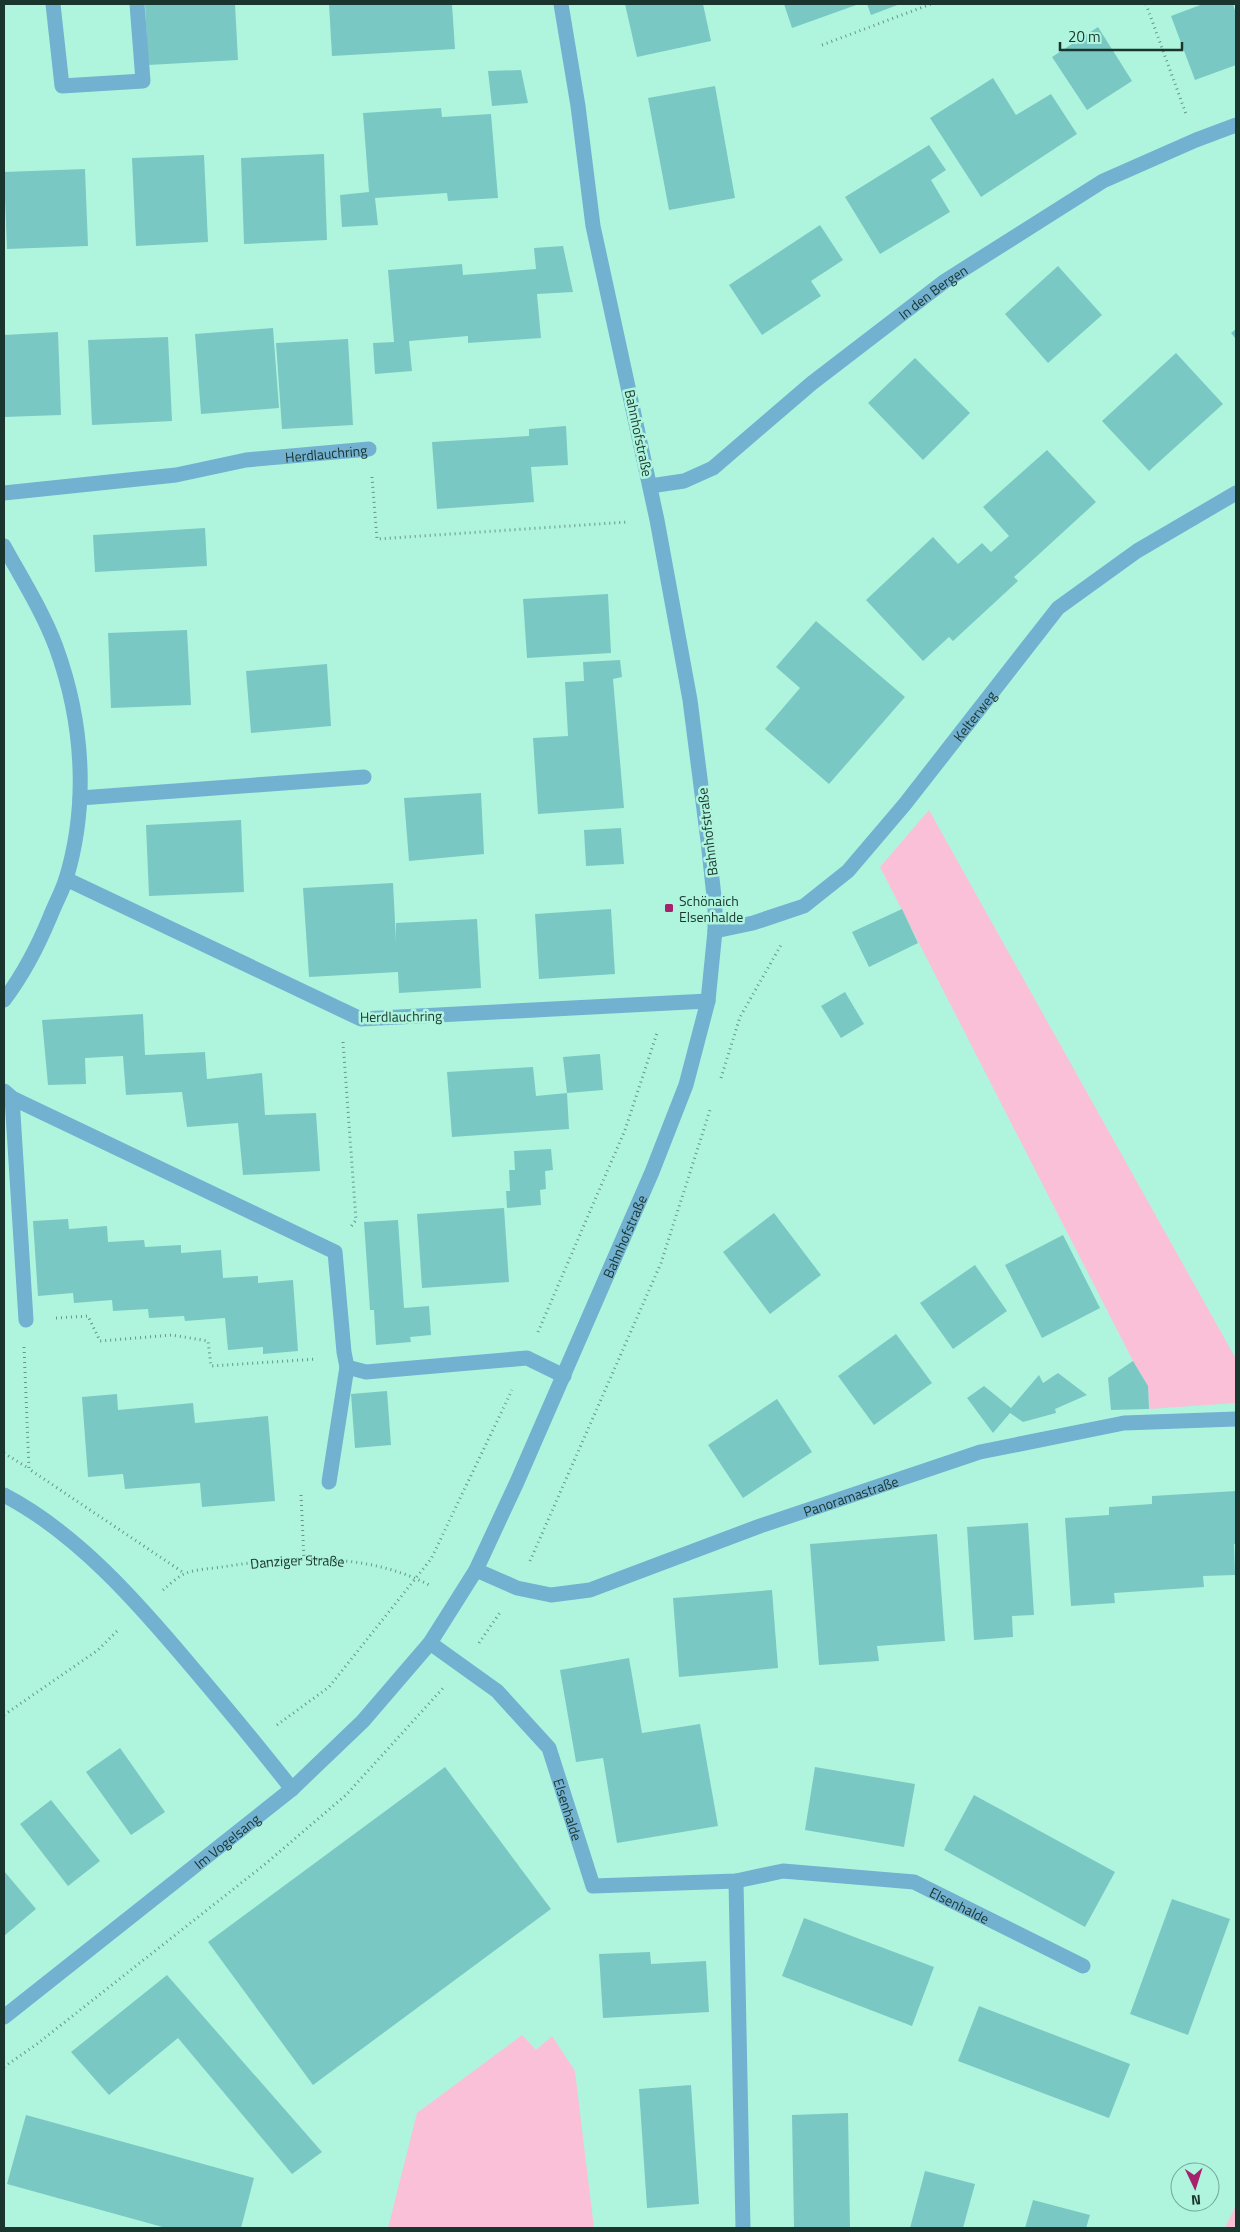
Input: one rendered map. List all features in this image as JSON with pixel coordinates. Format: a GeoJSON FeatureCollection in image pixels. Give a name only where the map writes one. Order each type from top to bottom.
{"type":"FeatureCollection","features":[{"type":"Feature","properties":{"kind":"street"},"geometry":{"type":"LineString","coordinates":[[53,4],[62,86],[143,80],[137,4]]}},
{"type":"Feature","properties":{"kind":"street","name":"Bahnhofstraße"},"geometry":{"type":"LineString","coordinates":[[430,1644],[476,1570],[564,1376],[652,1172],[686,1085],[708,1000],[715,931],[715,906],[690,700],[657,520],[593,226],[578,106],[561,4]]}},
{"type":"Feature","properties":{"kind":"street","name":"In den Bergen"},"geometry":{"type":"LineString","coordinates":[[650,486],[684,481],[713,468],[812,383],[945,281],[1103,181],[1196,140],[1236,125]]}},
{"type":"Feature","properties":{"kind":"street","name":"Herdlauchring"},"geometry":{"type":"LineString","coordinates":[[4,492],[176,475],[246,460],[369,449]]}},
{"type":"Feature","properties":{"kind":"street","name":"Kelterweg"},"geometry":{"type":"LineString","coordinates":[[715,931],[753,923],[804,906],[848,871],[899,812],[1058,608],[1136,551],[1236,493]]}},
{"type":"Feature","properties":{"kind":"street"},"geometry":{"type":"LineString","coordinates":[[4,546],[26,586],[58,656],[72,702],[80,754],[78,822],[66,879],[42,936],[4,1000]]}},
{"type":"Feature","properties":{"kind":"street"},"geometry":{"type":"LineString","coordinates":[[80,798],[364,777]]}},
{"type":"Feature","properties":{"kind":"street","name":"Herdlauchring"},"geometry":{"type":"LineString","coordinates":[[66,879],[340,1011],[361,1019],[708,1000]]}},
{"type":"Feature","properties":{"kind":"street"},"geometry":{"type":"LineString","coordinates":[[8,1094],[335,1252],[346,1362],[329,1482]]}},
{"type":"Feature","properties":{"kind":"street"},"geometry":{"type":"LineString","coordinates":[[8,1094],[26,1320]]}},
{"type":"Feature","properties":{"kind":"street"},"geometry":{"type":"LineString","coordinates":[[346,1362],[366,1372],[527,1358],[564,1376]]}},
{"type":"Feature","properties":{"kind":"street","name":"Panoramastraße"},"geometry":{"type":"LineString","coordinates":[[476,1570],[518,1588],[551,1595],[590,1590],[760,1526],[980,1452],[1124,1423],[1236,1419]]}},
{"type":"Feature","properties":{"kind":"street"},"geometry":{"type":"LineString","coordinates":[[4,1495],[18,1502],[81,1549],[141,1607],[292,1789]]}},
{"type":"Feature","properties":{"kind":"street","name":"Im Vogelsang"},"geometry":{"type":"LineString","coordinates":[[4,2017],[292,1789],[362,1720],[430,1644]]}},
{"type":"Feature","properties":{"kind":"street","name":"Elsenhalde"},"geometry":{"type":"LineString","coordinates":[[430,1644],[497,1691],[549,1748],[594,1886],[736,1881],[783,1871],[914,1882],[1084,1966]]}},
{"type":"Feature","properties":{"kind":"street"},"geometry":{"type":"LineString","coordinates":[[736,1881],[743,2228]]}},
{"type":"Feature","properties":{"kind":"path"},"geometry":{"type":"LineString","coordinates":[[822,45],[931,4]]}},
{"type":"Feature","properties":{"kind":"path"},"geometry":{"type":"LineString","coordinates":[[1146,4],[1196,140]]}},
{"type":"Feature","properties":{"kind":"path","name":"Herdlauchring"},"geometry":{"type":"LineString","coordinates":[[369,449],[377,540],[657,520]]}},
{"type":"Feature","properties":{"kind":"path"},"geometry":{"type":"LineString","coordinates":[[719,1084],[740,1017],[804,906]]}},
{"type":"Feature","properties":{"kind":"path"},"geometry":{"type":"LineString","coordinates":[[254,1741],[329,1687],[417,1579],[431,1559],[527,1358],[625,1130],[656,1034],[658,1003]]}},
{"type":"Feature","properties":{"kind":"path"},"geometry":{"type":"LineString","coordinates":[[335,1252],[356,1220],[340,1011]]}},
{"type":"Feature","properties":{"kind":"path"},"geometry":{"type":"LineString","coordinates":[[518,1588],[661,1263],[713,1102]]}},
{"type":"Feature","properties":{"kind":"path"},"geometry":{"type":"LineString","coordinates":[[29,1469],[24,1350],[26,1320],[88,1316],[100,1341],[172,1335],[208,1342],[211,1366],[346,1362]]}},
{"type":"Feature","properties":{"kind":"path"},"geometry":{"type":"LineString","coordinates":[[4,1453],[184,1573]]}},
{"type":"Feature","properties":{"kind":"path"},"geometry":{"type":"LineString","coordinates":[[302,1504],[304,1559]]}},
{"type":"Feature","properties":{"kind":"path","name":"Danziger Straße"},"geometry":{"type":"LineString","coordinates":[[4,1715],[98,1650],[141,1607],[184,1573],[238,1565],[304,1559],[373,1564],[417,1579],[458,1600]]}},
{"type":"Feature","properties":{"kind":"shaded area"},"geometry":{"type":"Polygon","coordinates":[[[929,810],[1236,1359],[1236,1403],[1149,1409],[1148,1386],[1133,1361],[880,867],[929,810]]]}},
{"type":"Feature","properties":{"kind":"shaded area"},"geometry":{"type":"Polygon","coordinates":[[[522,2035],[536,2050],[552,2036],[575,2071],[594,2228],[388,2228],[417,2113],[522,2035]]]}},
{"type":"Feature","properties":{"kind":"shaded area"},"geometry":{"type":"Polygon","coordinates":[[[1236,2205],[1236,2228],[1225,2228],[1236,2205]]]}},
{"type":"Feature","properties":{"kind":"building"},"geometry":{"type":"Polygon","coordinates":[[[145,4],[235,4],[238,60],[148,65],[145,4]]]}},
{"type":"Feature","properties":{"kind":"building"},"geometry":{"type":"Polygon","coordinates":[[[329,4],[452,4],[455,49],[332,56],[329,4]]]}},
{"type":"Feature","properties":{"kind":"building"},"geometry":{"type":"Polygon","coordinates":[[[625,4],[703,4],[711,41],[637,57],[625,4]]]}},
{"type":"Feature","properties":{"kind":"building"},"geometry":{"type":"Polygon","coordinates":[[[784,4],[859,4],[792,28],[784,4]]]}},
{"type":"Feature","properties":{"kind":"building"},"geometry":{"type":"Polygon","coordinates":[[[867,4],[900,4],[871,15],[867,4]]]}},
{"type":"Feature","properties":{"kind":"building"},"geometry":{"type":"Polygon","coordinates":[[[1203,4],[1233,4],[1236,14],[1236,65],[1195,80],[1171,16],[1203,4]]]}},
{"type":"Feature","properties":{"kind":"building"},"geometry":{"type":"Polygon","coordinates":[[[1098,27],[1132,81],[1087,110],[1052,57],[1098,27]]]}},
{"type":"Feature","properties":{"kind":"building"},"geometry":{"type":"Polygon","coordinates":[[[521,70],[528,103],[492,106],[488,71],[521,70]]]}},
{"type":"Feature","properties":{"kind":"building"},"geometry":{"type":"Polygon","coordinates":[[[993,78],[1016,115],[1051,94],[1077,134],[981,197],[930,118],[993,78]]]}},
{"type":"Feature","properties":{"kind":"building"},"geometry":{"type":"Polygon","coordinates":[[[715,86],[735,198],[669,210],[648,98],[715,86]]]}},
{"type":"Feature","properties":{"kind":"building"},"geometry":{"type":"Polygon","coordinates":[[[441,108],[442,117],[491,114],[498,198],[448,201],[447,193],[375,198],[378,225],[342,227],[340,195],[369,192],[363,113],[441,108]]]}},
{"type":"Feature","properties":{"kind":"building"},"geometry":{"type":"Polygon","coordinates":[[[929,145],[946,170],[931,180],[950,212],[880,254],[845,197],[929,145]]]}},
{"type":"Feature","properties":{"kind":"building"},"geometry":{"type":"Polygon","coordinates":[[[324,154],[327,240],[244,244],[241,158],[324,154]]]}},
{"type":"Feature","properties":{"kind":"building"},"geometry":{"type":"Polygon","coordinates":[[[204,155],[208,242],[136,246],[132,158],[204,155]]]}},
{"type":"Feature","properties":{"kind":"building"},"geometry":{"type":"Polygon","coordinates":[[[85,169],[88,246],[7,249],[4,172],[85,169]]]}},
{"type":"Feature","properties":{"kind":"building"},"geometry":{"type":"Polygon","coordinates":[[[820,225],[843,260],[811,281],[821,296],[762,335],[729,285],[820,225]]]}},
{"type":"Feature","properties":{"kind":"building"},"geometry":{"type":"Polygon","coordinates":[[[563,246],[573,292],[537,294],[541,338],[468,343],[468,336],[409,341],[412,371],[375,374],[373,343],[394,342],[388,270],[462,264],[463,275],[536,269],[534,248],[563,246]]]}},
{"type":"Feature","properties":{"kind":"building"},"geometry":{"type":"Polygon","coordinates":[[[1058,266],[1102,315],[1048,363],[1005,314],[1058,266]]]}},
{"type":"Feature","properties":{"kind":"building"},"geometry":{"type":"Polygon","coordinates":[[[273,328],[279,408],[201,414],[195,334],[273,328]]]}},
{"type":"Feature","properties":{"kind":"building"},"geometry":{"type":"Polygon","coordinates":[[[1236,329],[1236,339],[1231,333],[1236,329]]]}},
{"type":"Feature","properties":{"kind":"building"},"geometry":{"type":"Polygon","coordinates":[[[58,332],[61,415],[4,417],[4,335],[58,332]]]}},
{"type":"Feature","properties":{"kind":"building"},"geometry":{"type":"Polygon","coordinates":[[[168,337],[172,421],[92,425],[88,340],[168,337]]]}},
{"type":"Feature","properties":{"kind":"building"},"geometry":{"type":"Polygon","coordinates":[[[348,339],[353,425],[282,429],[276,343],[348,339]]]}},
{"type":"Feature","properties":{"kind":"building"},"geometry":{"type":"Polygon","coordinates":[[[1176,353],[1223,404],[1149,471],[1102,421],[1176,353]]]}},
{"type":"Feature","properties":{"kind":"building"},"geometry":{"type":"Polygon","coordinates":[[[915,358],[970,413],[923,460],[868,403],[915,358]]]}},
{"type":"Feature","properties":{"kind":"building"},"geometry":{"type":"Polygon","coordinates":[[[566,426],[568,465],[531,467],[534,502],[437,509],[432,442],[529,436],[529,429],[566,426]]]}},
{"type":"Feature","properties":{"kind":"building"},"geometry":{"type":"Polygon","coordinates":[[[1047,450],[1096,502],[1014,577],[1018,581],[953,641],[949,637],[923,661],[866,600],[933,537],[958,564],[982,543],[991,552],[1009,536],[983,507],[1047,450]]]}},
{"type":"Feature","properties":{"kind":"building"},"geometry":{"type":"Polygon","coordinates":[[[205,528],[207,566],[95,572],[93,535],[205,528]]]}},
{"type":"Feature","properties":{"kind":"building"},"geometry":{"type":"Polygon","coordinates":[[[608,594],[611,653],[527,658],[523,599],[608,594]]]}},
{"type":"Feature","properties":{"kind":"building"},"geometry":{"type":"Polygon","coordinates":[[[816,621],[905,697],[829,784],[765,729],[800,688],[776,667],[816,621]]]}},
{"type":"Feature","properties":{"kind":"building"},"geometry":{"type":"Polygon","coordinates":[[[187,630],[191,705],[111,708],[108,633],[187,630]]]}},
{"type":"Feature","properties":{"kind":"building"},"geometry":{"type":"Polygon","coordinates":[[[620,660],[622,677],[613,679],[624,808],[538,814],[533,738],[568,736],[565,682],[584,681],[583,662],[620,660]]]}},
{"type":"Feature","properties":{"kind":"building"},"geometry":{"type":"Polygon","coordinates":[[[327,664],[331,726],[251,733],[246,671],[327,664]]]}},
{"type":"Feature","properties":{"kind":"building"},"geometry":{"type":"Polygon","coordinates":[[[481,793],[484,854],[409,861],[404,798],[481,793]]]}},
{"type":"Feature","properties":{"kind":"building"},"geometry":{"type":"Polygon","coordinates":[[[241,820],[244,892],[149,896],[146,825],[241,820]]]}},
{"type":"Feature","properties":{"kind":"building"},"geometry":{"type":"Polygon","coordinates":[[[621,828],[624,864],[586,866],[584,830],[621,828]]]}},
{"type":"Feature","properties":{"kind":"building"},"geometry":{"type":"Polygon","coordinates":[[[393,883],[396,941],[396,923],[477,919],[481,988],[399,993],[398,972],[309,977],[303,888],[393,883]]]}},
{"type":"Feature","properties":{"kind":"building"},"geometry":{"type":"Polygon","coordinates":[[[611,909],[615,974],[539,979],[535,914],[611,909]]]}},
{"type":"Feature","properties":{"kind":"building"},"geometry":{"type":"Polygon","coordinates":[[[902,909],[918,943],[869,967],[852,932],[902,909]]]}},
{"type":"Feature","properties":{"kind":"building"},"geometry":{"type":"Polygon","coordinates":[[[845,992],[864,1024],[841,1038],[821,1006],[845,992]]]}},
{"type":"Feature","properties":{"kind":"building"},"geometry":{"type":"Polygon","coordinates":[[[143,1014],[145,1055],[205,1052],[207,1079],[262,1073],[265,1115],[316,1113],[320,1171],[243,1175],[238,1123],[187,1127],[182,1092],[126,1095],[123,1056],[85,1058],[86,1084],[48,1085],[42,1020],[143,1014]]]}},
{"type":"Feature","properties":{"kind":"building"},"geometry":{"type":"Polygon","coordinates":[[[600,1054],[603,1090],[567,1093],[563,1057],[600,1054]]]}},
{"type":"Feature","properties":{"kind":"building"},"geometry":{"type":"Polygon","coordinates":[[[533,1067],[536,1096],[567,1093],[569,1129],[452,1137],[447,1072],[533,1067]]]}},
{"type":"Feature","properties":{"kind":"building"},"geometry":{"type":"Polygon","coordinates":[[[551,1149],[553,1170],[545,1171],[546,1189],[540,1190],[541,1205],[507,1208],[506,1191],[510,1191],[509,1170],[515,1170],[514,1151],[551,1149]]]}},
{"type":"Feature","properties":{"kind":"building"},"geometry":{"type":"Polygon","coordinates":[[[504,1208],[509,1282],[422,1288],[417,1214],[504,1208]]]}},
{"type":"Feature","properties":{"kind":"building"},"geometry":{"type":"Polygon","coordinates":[[[774,1213],[821,1275],[770,1314],[723,1252],[774,1213]]]}},
{"type":"Feature","properties":{"kind":"building"},"geometry":{"type":"Polygon","coordinates":[[[68,1219],[69,1229],[107,1226],[108,1242],[144,1240],[145,1247],[181,1245],[181,1253],[221,1250],[223,1278],[258,1276],[258,1283],[293,1280],[298,1351],[263,1354],[263,1347],[228,1350],[225,1318],[185,1321],[184,1316],[149,1318],[148,1309],[113,1311],[112,1300],[74,1303],[73,1293],[38,1296],[33,1221],[68,1219]]]}},
{"type":"Feature","properties":{"kind":"building"},"geometry":{"type":"Polygon","coordinates":[[[398,1220],[404,1308],[429,1306],[431,1335],[410,1337],[411,1342],[376,1345],[374,1310],[370,1310],[364,1222],[398,1220]]]}},
{"type":"Feature","properties":{"kind":"building"},"geometry":{"type":"Polygon","coordinates":[[[1063,1235],[1100,1308],[1042,1338],[1005,1265],[1063,1235]]]}},
{"type":"Feature","properties":{"kind":"building"},"geometry":{"type":"Polygon","coordinates":[[[975,1265],[1007,1311],[953,1349],[920,1303],[975,1265]]]}},
{"type":"Feature","properties":{"kind":"building"},"geometry":{"type":"Polygon","coordinates":[[[896,1334],[932,1383],[874,1425],[838,1376],[896,1334]]]}},
{"type":"Feature","properties":{"kind":"building"},"geometry":{"type":"Polygon","coordinates":[[[1133,1361],[1148,1386],[1149,1409],[1111,1410],[1108,1378],[1133,1361]]]}},
{"type":"Feature","properties":{"kind":"building"},"geometry":{"type":"Polygon","coordinates":[[[1058,1373],[1087,1395],[1055,1409],[1056,1413],[1023,1422],[1010,1413],[993,1433],[967,1398],[984,1386],[1011,1408],[1039,1375],[1043,1383],[1058,1373]]]}},
{"type":"Feature","properties":{"kind":"building"},"geometry":{"type":"Polygon","coordinates":[[[387,1391],[391,1445],[355,1448],[351,1394],[387,1391]]]}},
{"type":"Feature","properties":{"kind":"building"},"geometry":{"type":"Polygon","coordinates":[[[117,1394],[118,1410],[193,1403],[195,1423],[268,1416],[275,1501],[202,1507],[200,1483],[125,1489],[123,1474],[88,1477],[82,1397],[117,1394]]]}},
{"type":"Feature","properties":{"kind":"building"},"geometry":{"type":"Polygon","coordinates":[[[777,1399],[812,1452],[743,1498],[708,1445],[777,1399]]]}},
{"type":"Feature","properties":{"kind":"building"},"geometry":{"type":"Polygon","coordinates":[[[1236,1491],[1235,1575],[1203,1576],[1204,1587],[1114,1593],[1115,1603],[1071,1606],[1065,1518],[1109,1515],[1109,1507],[1152,1504],[1152,1496],[1236,1491]]]}},
{"type":"Feature","properties":{"kind":"building"},"geometry":{"type":"Polygon","coordinates":[[[1028,1523],[1034,1615],[1012,1616],[1013,1637],[974,1640],[967,1527],[1028,1523]]]}},
{"type":"Feature","properties":{"kind":"building"},"geometry":{"type":"Polygon","coordinates":[[[937,1534],[945,1641],[877,1646],[879,1661],[819,1665],[810,1544],[937,1534]]]}},
{"type":"Feature","properties":{"kind":"building"},"geometry":{"type":"Polygon","coordinates":[[[772,1590],[778,1668],[679,1677],[673,1598],[772,1590]]]}},
{"type":"Feature","properties":{"kind":"building"},"geometry":{"type":"Polygon","coordinates":[[[629,1658],[642,1733],[700,1724],[718,1826],[617,1843],[603,1758],[576,1762],[560,1670],[629,1658]]]}},
{"type":"Feature","properties":{"kind":"building"},"geometry":{"type":"Polygon","coordinates":[[[120,1748],[165,1812],[131,1835],[86,1772],[120,1748]]]}},
{"type":"Feature","properties":{"kind":"building"},"geometry":{"type":"Polygon","coordinates":[[[445,1767],[551,1909],[313,2085],[208,1942],[445,1767]]]}},
{"type":"Feature","properties":{"kind":"building"},"geometry":{"type":"Polygon","coordinates":[[[815,1767],[915,1784],[904,1847],[805,1830],[815,1767]]]}},
{"type":"Feature","properties":{"kind":"building"},"geometry":{"type":"Polygon","coordinates":[[[974,1795],[1115,1872],[1085,1927],[944,1850],[974,1795]]]}},
{"type":"Feature","properties":{"kind":"building"},"geometry":{"type":"Polygon","coordinates":[[[51,1800],[100,1861],[68,1886],[20,1824],[51,1800]]]}},
{"type":"Feature","properties":{"kind":"building"},"geometry":{"type":"Polygon","coordinates":[[[4,1871],[36,1909],[4,1936],[4,1871]]]}},
{"type":"Feature","properties":{"kind":"building"},"geometry":{"type":"Polygon","coordinates":[[[1172,1899],[1230,1919],[1188,2035],[1130,2014],[1172,1899]]]}},
{"type":"Feature","properties":{"kind":"building"},"geometry":{"type":"Polygon","coordinates":[[[804,1918],[934,1967],[912,2026],[782,1976],[804,1918]]]}},
{"type":"Feature","properties":{"kind":"building"},"geometry":{"type":"Polygon","coordinates":[[[650,1952],[651,1964],[706,1961],[709,2012],[603,2018],[599,1954],[650,1952]]]}},
{"type":"Feature","properties":{"kind":"building"},"geometry":{"type":"Polygon","coordinates":[[[167,1975],[322,2152],[292,2174],[178,2038],[109,2095],[71,2052],[167,1975]]]}},
{"type":"Feature","properties":{"kind":"building"},"geometry":{"type":"Polygon","coordinates":[[[979,2006],[1130,2064],[1109,2118],[958,2061],[979,2006]]]}},
{"type":"Feature","properties":{"kind":"building"},"geometry":{"type":"Polygon","coordinates":[[[691,2085],[699,2204],[647,2208],[639,2089],[691,2085]]]}},
{"type":"Feature","properties":{"kind":"building"},"geometry":{"type":"Polygon","coordinates":[[[848,2113],[850,2228],[794,2228],[792,2115],[848,2113]]]}},
{"type":"Feature","properties":{"kind":"building"},"geometry":{"type":"Polygon","coordinates":[[[26,2115],[254,2178],[241,2228],[166,2228],[7,2184],[26,2115]]]}},
{"type":"Feature","properties":{"kind":"building"},"geometry":{"type":"Polygon","coordinates":[[[925,2171],[975,2184],[963,2228],[910,2228],[925,2171]]]}},
{"type":"Feature","properties":{"kind":"building"},"geometry":{"type":"Polygon","coordinates":[[[1033,2200],[1090,2215],[1086,2228],[1025,2228],[1033,2200]]]}},
{"type":"Feature","properties":{"kind":"place","name":"Schönaich Elsenhalde"},"geometry":{"type":"Point","coordinates":[669,908]}}]}
